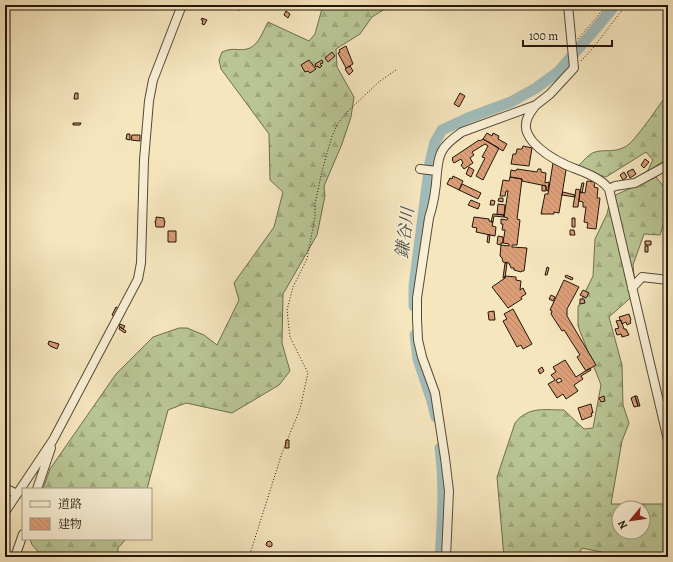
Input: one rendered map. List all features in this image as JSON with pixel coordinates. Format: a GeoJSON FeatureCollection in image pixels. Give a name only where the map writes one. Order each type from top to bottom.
{"type":"FeatureCollection","features":[{"type":"Feature","properties":{"kind":"street"},"geometry":{"type":"LineString","coordinates":[[5,512],[53,440],[138,279],[142,263],[144,160],[149,101],[153,80],[182,5]]}},
{"type":"Feature","properties":{"kind":"street"},"geometry":{"type":"LineString","coordinates":[[568,5],[574,68],[550,94],[536,105],[529,114],[526,126],[527,133],[530,139],[552,157],[601,181],[609,189],[668,440]]}},
{"type":"Feature","properties":{"kind":"street"},"geometry":{"type":"LineString","coordinates":[[446,557],[449,491],[445,458],[435,393],[422,358],[418,340],[417,319],[417,298],[429,218],[433,208],[437,163],[441,152],[455,137],[462,132],[536,105]]}},
{"type":"Feature","properties":{"kind":"street"},"geometry":{"type":"LineString","coordinates":[[609,189],[615,186],[635,183],[668,165]]}},
{"type":"Feature","properties":{"kind":"street"},"geometry":{"type":"LineString","coordinates":[[420,169],[437,171]]}},
{"type":"Feature","properties":{"kind":"street"},"geometry":{"type":"LineString","coordinates":[[632,288],[642,277],[668,280]]}},
{"type":"Feature","properties":{"kind":"street"},"geometry":{"type":"LineString","coordinates":[[37,488],[53,440]]}},
{"type":"Feature","properties":{"kind":"street"},"geometry":{"type":"LineString","coordinates":[[5,488],[17,494]]}},
{"type":"Feature","properties":{"kind":"street"},"geometry":{"type":"LineString","coordinates":[[15,557],[22,537]]}},
{"type":"Feature","properties":{"kind":"path"},"geometry":{"type":"LineString","coordinates":[[573,45],[607,5]]}},
{"type":"Feature","properties":{"kind":"path"},"geometry":{"type":"LineString","coordinates":[[574,68],[593,48],[626,5]]}},
{"type":"Feature","properties":{"kind":"path"},"geometry":{"type":"LineString","coordinates":[[249,557],[282,454],[300,409],[308,373],[290,337],[287,310],[293,287],[307,259],[322,171],[332,136],[338,123],[350,109],[380,81],[396,70]]}},
{"type":"Feature","properties":{"kind":"green space"},"geometry":{"type":"Polygon","coordinates":[[[323,5],[391,5],[372,17],[360,34],[336,49],[337,67],[354,97],[351,117],[342,144],[324,186],[325,196],[317,235],[283,294],[282,343],[290,371],[279,385],[232,413],[186,403],[168,410],[147,488],[43,488],[50,469],[116,374],[153,337],[179,328],[187,328],[204,335],[217,345],[239,300],[234,283],[274,227],[283,192],[270,180],[269,134],[221,69],[219,60],[222,52],[251,48],[260,38],[268,22],[309,41],[315,34],[323,5]]]}},
{"type":"Feature","properties":{"kind":"green space"},"geometry":{"type":"Polygon","coordinates":[[[668,93],[668,158],[647,172],[653,160],[646,152],[606,177],[586,171],[578,166],[592,153],[617,150],[629,144],[668,93]]]}},
{"type":"Feature","properties":{"kind":"green space"},"geometry":{"type":"Polygon","coordinates":[[[656,177],[668,192],[668,209],[660,235],[644,234],[633,265],[636,293],[609,317],[622,365],[623,405],[629,423],[622,441],[611,500],[611,540],[651,540],[651,504],[668,504],[668,557],[625,557],[582,548],[577,557],[504,557],[497,477],[515,423],[531,411],[564,410],[584,429],[593,428],[601,385],[578,326],[578,307],[593,276],[595,239],[607,214],[611,197],[656,177]]]}},
{"type":"Feature","properties":{"kind":"green space"},"geometry":{"type":"Polygon","coordinates":[[[30,540],[125,540],[118,548],[118,557],[43,557],[32,545],[30,540]]]}},
{"type":"Feature","properties":{"kind":"building"},"geometry":{"type":"Polygon","coordinates":[[[235,5],[241,5],[240,10],[235,9],[235,5]]]}},
{"type":"Feature","properties":{"kind":"building"},"geometry":{"type":"Polygon","coordinates":[[[286,11],[290,14],[288,18],[284,15],[286,11]]]}},
{"type":"Feature","properties":{"kind":"building"},"geometry":{"type":"Polygon","coordinates":[[[202,18],[207,20],[204,25],[202,24],[202,18]]]}},
{"type":"Feature","properties":{"kind":"building"},"geometry":{"type":"Polygon","coordinates":[[[346,46],[353,64],[346,68],[338,53],[340,52],[339,50],[346,46]]]}},
{"type":"Feature","properties":{"kind":"building"},"geometry":{"type":"Polygon","coordinates":[[[332,52],[335,56],[328,62],[325,58],[332,52]]]}},
{"type":"Feature","properties":{"kind":"building"},"geometry":{"type":"Polygon","coordinates":[[[309,60],[316,69],[310,73],[308,71],[305,72],[301,65],[309,60]]]}},
{"type":"Feature","properties":{"kind":"building"},"geometry":{"type":"Polygon","coordinates":[[[322,60],[323,63],[320,64],[322,66],[319,68],[318,66],[316,67],[315,64],[322,60]]]}},
{"type":"Feature","properties":{"kind":"building"},"geometry":{"type":"Polygon","coordinates":[[[350,66],[353,71],[349,75],[345,69],[350,66]]]}},
{"type":"Feature","properties":{"kind":"building"},"geometry":{"type":"Polygon","coordinates":[[[75,93],[78,93],[78,99],[74,99],[75,93]]]}},
{"type":"Feature","properties":{"kind":"building"},"geometry":{"type":"Polygon","coordinates":[[[460,93],[465,96],[459,107],[454,104],[460,93]]]}},
{"type":"Feature","properties":{"kind":"building"},"geometry":{"type":"Polygon","coordinates":[[[73,123],[81,123],[80,125],[73,125],[73,123]]]}},
{"type":"Feature","properties":{"kind":"building"},"geometry":{"type":"Polygon","coordinates":[[[487,133],[492,136],[493,133],[499,136],[498,139],[507,144],[503,151],[483,139],[487,133]]]}},
{"type":"Feature","properties":{"kind":"building"},"geometry":{"type":"Polygon","coordinates":[[[127,134],[130,134],[130,140],[126,139],[127,134]]]}},
{"type":"Feature","properties":{"kind":"building"},"geometry":{"type":"Polygon","coordinates":[[[132,135],[140,135],[140,141],[131,140],[132,135]]]}},
{"type":"Feature","properties":{"kind":"building"},"geometry":{"type":"Polygon","coordinates":[[[483,139],[499,148],[483,180],[476,176],[485,158],[482,157],[488,146],[485,144],[472,152],[474,155],[470,158],[473,163],[464,169],[461,165],[463,163],[461,159],[454,163],[452,158],[479,140],[480,141],[483,139]]]}},
{"type":"Feature","properties":{"kind":"building"},"geometry":{"type":"Polygon","coordinates":[[[523,146],[532,148],[529,166],[511,164],[513,154],[516,154],[517,149],[522,149],[523,146]]]}},
{"type":"Feature","properties":{"kind":"building"},"geometry":{"type":"Polygon","coordinates":[[[645,159],[649,162],[644,168],[641,165],[645,159]]]}},
{"type":"Feature","properties":{"kind":"building"},"geometry":{"type":"Polygon","coordinates":[[[553,163],[566,170],[559,213],[554,212],[554,214],[541,214],[545,194],[548,194],[553,163]]]}},
{"type":"Feature","properties":{"kind":"building"},"geometry":{"type":"Polygon","coordinates":[[[469,167],[474,170],[471,177],[466,174],[469,167]]]}},
{"type":"Feature","properties":{"kind":"building"},"geometry":{"type":"Polygon","coordinates":[[[517,169],[537,172],[538,169],[541,169],[541,172],[546,173],[545,183],[549,182],[548,191],[546,190],[546,186],[510,177],[511,170],[516,171],[517,169]]]}},
{"type":"Feature","properties":{"kind":"building"},"geometry":{"type":"Polygon","coordinates":[[[633,169],[636,174],[630,178],[627,172],[633,169]]]}},
{"type":"Feature","properties":{"kind":"building"},"geometry":{"type":"Polygon","coordinates":[[[624,172],[627,177],[623,180],[620,175],[624,172]]]}},
{"type":"Feature","properties":{"kind":"building"},"geometry":{"type":"Polygon","coordinates":[[[453,176],[463,181],[459,190],[447,184],[453,176]]]}},
{"type":"Feature","properties":{"kind":"building"},"geometry":{"type":"Polygon","coordinates":[[[510,177],[522,179],[517,219],[520,220],[517,245],[512,245],[512,247],[527,248],[524,271],[521,272],[511,268],[509,263],[503,262],[500,256],[501,245],[509,246],[509,244],[503,243],[505,230],[502,230],[503,224],[501,224],[501,219],[507,220],[508,218],[504,217],[508,191],[506,191],[505,196],[500,196],[503,180],[509,181],[510,177]]]}},
{"type":"Feature","properties":{"kind":"building"},"geometry":{"type":"Polygon","coordinates":[[[587,181],[595,182],[594,187],[598,188],[597,198],[600,198],[596,229],[587,228],[588,223],[584,222],[586,207],[583,207],[583,202],[579,201],[580,192],[585,193],[587,181]]]}},
{"type":"Feature","properties":{"kind":"building"},"geometry":{"type":"Polygon","coordinates":[[[582,183],[584,183],[582,193],[580,192],[582,183]]]}},
{"type":"Feature","properties":{"kind":"building"},"geometry":{"type":"Polygon","coordinates":[[[462,184],[481,193],[478,199],[459,190],[462,184]]]}},
{"type":"Feature","properties":{"kind":"building"},"geometry":{"type":"Polygon","coordinates":[[[542,185],[546,186],[546,191],[542,191],[542,185]]]}},
{"type":"Feature","properties":{"kind":"building"},"geometry":{"type":"Polygon","coordinates":[[[576,189],[580,190],[578,207],[573,207],[576,189]]]}},
{"type":"Feature","properties":{"kind":"building"},"geometry":{"type":"Polygon","coordinates":[[[563,192],[575,195],[575,197],[562,195],[563,192]]]}},
{"type":"Feature","properties":{"kind":"building"},"geometry":{"type":"Polygon","coordinates":[[[499,198],[503,198],[503,202],[498,201],[499,198]]]}},
{"type":"Feature","properties":{"kind":"building"},"geometry":{"type":"Polygon","coordinates":[[[471,200],[480,204],[478,209],[468,205],[471,200]]]}},
{"type":"Feature","properties":{"kind":"building"},"geometry":{"type":"Polygon","coordinates":[[[491,200],[495,201],[494,205],[490,205],[491,200]]]}},
{"type":"Feature","properties":{"kind":"building"},"geometry":{"type":"Polygon","coordinates":[[[498,204],[505,205],[504,215],[497,214],[498,204]]]}},
{"type":"Feature","properties":{"kind":"building"},"geometry":{"type":"Polygon","coordinates":[[[493,214],[504,215],[504,217],[494,216],[493,222],[491,222],[493,214]]]}},
{"type":"Feature","properties":{"kind":"building"},"geometry":{"type":"Polygon","coordinates":[[[156,217],[164,218],[164,227],[156,227],[156,217]]]}},
{"type":"Feature","properties":{"kind":"building"},"geometry":{"type":"Polygon","coordinates":[[[474,217],[489,219],[489,221],[493,222],[492,226],[496,227],[495,236],[476,232],[477,228],[472,227],[474,217]]]}},
{"type":"Feature","properties":{"kind":"building"},"geometry":{"type":"Polygon","coordinates":[[[572,218],[575,218],[575,227],[572,227],[572,218]]]}},
{"type":"Feature","properties":{"kind":"building"},"geometry":{"type":"Polygon","coordinates":[[[570,230],[574,230],[575,235],[570,235],[570,230]]]}},
{"type":"Feature","properties":{"kind":"building"},"geometry":{"type":"Polygon","coordinates":[[[168,231],[176,231],[176,242],[168,242],[168,231]]]}},
{"type":"Feature","properties":{"kind":"building"},"geometry":{"type":"Polygon","coordinates":[[[488,235],[490,235],[489,243],[487,242],[488,235]]]}},
{"type":"Feature","properties":{"kind":"building"},"geometry":{"type":"Polygon","coordinates":[[[498,236],[503,237],[503,243],[501,243],[501,245],[497,244],[498,236]]]}},
{"type":"Feature","properties":{"kind":"building"},"geometry":{"type":"Polygon","coordinates":[[[645,241],[651,241],[651,245],[645,245],[645,241]]]}},
{"type":"Feature","properties":{"kind":"building"},"geometry":{"type":"Polygon","coordinates":[[[645,246],[648,246],[648,252],[645,252],[645,246]]]}},
{"type":"Feature","properties":{"kind":"building"},"geometry":{"type":"Polygon","coordinates":[[[505,263],[507,263],[505,278],[503,278],[505,263]]]}},
{"type":"Feature","properties":{"kind":"building"},"geometry":{"type":"Polygon","coordinates":[[[547,267],[549,268],[547,275],[545,275],[547,267]]]}},
{"type":"Feature","properties":{"kind":"building"},"geometry":{"type":"Polygon","coordinates":[[[566,275],[573,278],[572,280],[565,277],[566,275]]]}},
{"type":"Feature","properties":{"kind":"building"},"geometry":{"type":"Polygon","coordinates":[[[505,276],[516,277],[516,280],[521,281],[520,290],[523,288],[526,294],[521,297],[522,299],[508,308],[492,287],[505,278],[505,276]]]}},
{"type":"Feature","properties":{"kind":"building"},"geometry":{"type":"Polygon","coordinates":[[[564,280],[579,287],[567,309],[567,316],[596,365],[586,371],[577,357],[580,355],[564,330],[562,331],[551,314],[552,311],[550,310],[564,280]]]}},
{"type":"Feature","properties":{"kind":"building"},"geometry":{"type":"Polygon","coordinates":[[[583,290],[589,293],[586,298],[580,295],[583,290]]]}},
{"type":"Feature","properties":{"kind":"building"},"geometry":{"type":"Polygon","coordinates":[[[551,295],[555,297],[553,301],[549,299],[551,295]]]}},
{"type":"Feature","properties":{"kind":"building"},"geometry":{"type":"Polygon","coordinates":[[[580,299],[584,299],[585,303],[580,304],[580,299]]]}},
{"type":"Feature","properties":{"kind":"building"},"geometry":{"type":"Polygon","coordinates":[[[116,307],[118,308],[114,316],[112,315],[116,307]]]}},
{"type":"Feature","properties":{"kind":"building"},"geometry":{"type":"Polygon","coordinates":[[[513,309],[532,344],[523,349],[521,345],[517,347],[503,321],[507,319],[504,314],[513,309]]]}},
{"type":"Feature","properties":{"kind":"building"},"geometry":{"type":"Polygon","coordinates":[[[494,311],[495,320],[489,320],[488,312],[494,311]]]}},
{"type":"Feature","properties":{"kind":"building"},"geometry":{"type":"Polygon","coordinates":[[[629,314],[631,323],[627,325],[626,322],[622,324],[619,317],[629,314]]]}},
{"type":"Feature","properties":{"kind":"building"},"geometry":{"type":"Polygon","coordinates":[[[621,320],[624,329],[626,329],[629,335],[622,337],[621,334],[617,335],[615,329],[619,328],[616,321],[621,320]]]}},
{"type":"Feature","properties":{"kind":"building"},"geometry":{"type":"Polygon","coordinates":[[[120,324],[125,326],[123,329],[119,326],[120,324]]]}},
{"type":"Feature","properties":{"kind":"building"},"geometry":{"type":"Polygon","coordinates":[[[120,327],[126,331],[125,333],[119,329],[120,327]]]}},
{"type":"Feature","properties":{"kind":"building"},"geometry":{"type":"Polygon","coordinates":[[[49,341],[59,344],[57,349],[48,344],[49,341]]]}},
{"type":"Feature","properties":{"kind":"building"},"geometry":{"type":"Polygon","coordinates":[[[565,360],[576,377],[590,368],[591,370],[581,376],[583,379],[574,385],[578,391],[566,399],[563,394],[557,398],[548,384],[555,380],[551,375],[556,372],[553,367],[565,360]],[[560,378],[556,380],[558,383],[562,381],[560,378]]]}},
{"type":"Feature","properties":{"kind":"building"},"geometry":{"type":"Polygon","coordinates":[[[542,367],[544,371],[540,374],[538,370],[542,367]]]}},
{"type":"Feature","properties":{"kind":"building"},"geometry":{"type":"Polygon","coordinates":[[[604,396],[605,401],[601,402],[599,398],[604,396]]]}},
{"type":"Feature","properties":{"kind":"building"},"geometry":{"type":"Polygon","coordinates":[[[635,396],[638,406],[634,407],[631,398],[635,396]]]}},
{"type":"Feature","properties":{"kind":"building"},"geometry":{"type":"Polygon","coordinates":[[[635,396],[637,396],[640,406],[638,406],[635,396]]]}},
{"type":"Feature","properties":{"kind":"building"},"geometry":{"type":"Polygon","coordinates":[[[591,404],[593,413],[591,413],[592,416],[582,420],[578,408],[591,404]]]}},
{"type":"Feature","properties":{"kind":"building"},"geometry":{"type":"Polygon","coordinates":[[[286,440],[289,440],[289,448],[285,448],[286,440]]]}},
{"type":"Feature","properties":{"kind":"building"},"geometry":{"type":"Polygon","coordinates":[[[270,541],[272,546],[269,547],[266,545],[267,542],[270,541]]]}},
{"type":"Feature","properties":{"kind":"waterway","name":"鎌谷川"},"geometry":{"type":"LineString","coordinates":[[414,306],[414,286],[430,163],[435,142],[442,130],[468,118],[511,102],[536,88],[558,72],[615,5]]}},
{"type":"Feature","properties":{"kind":"waterway","name":"鎌谷川"},"geometry":{"type":"LineString","coordinates":[[415,335],[418,359],[436,417]]}},
{"type":"Feature","properties":{"kind":"waterway","name":"鎌谷川"},"geometry":{"type":"LineString","coordinates":[[440,448],[443,475],[440,557]]}}]}
